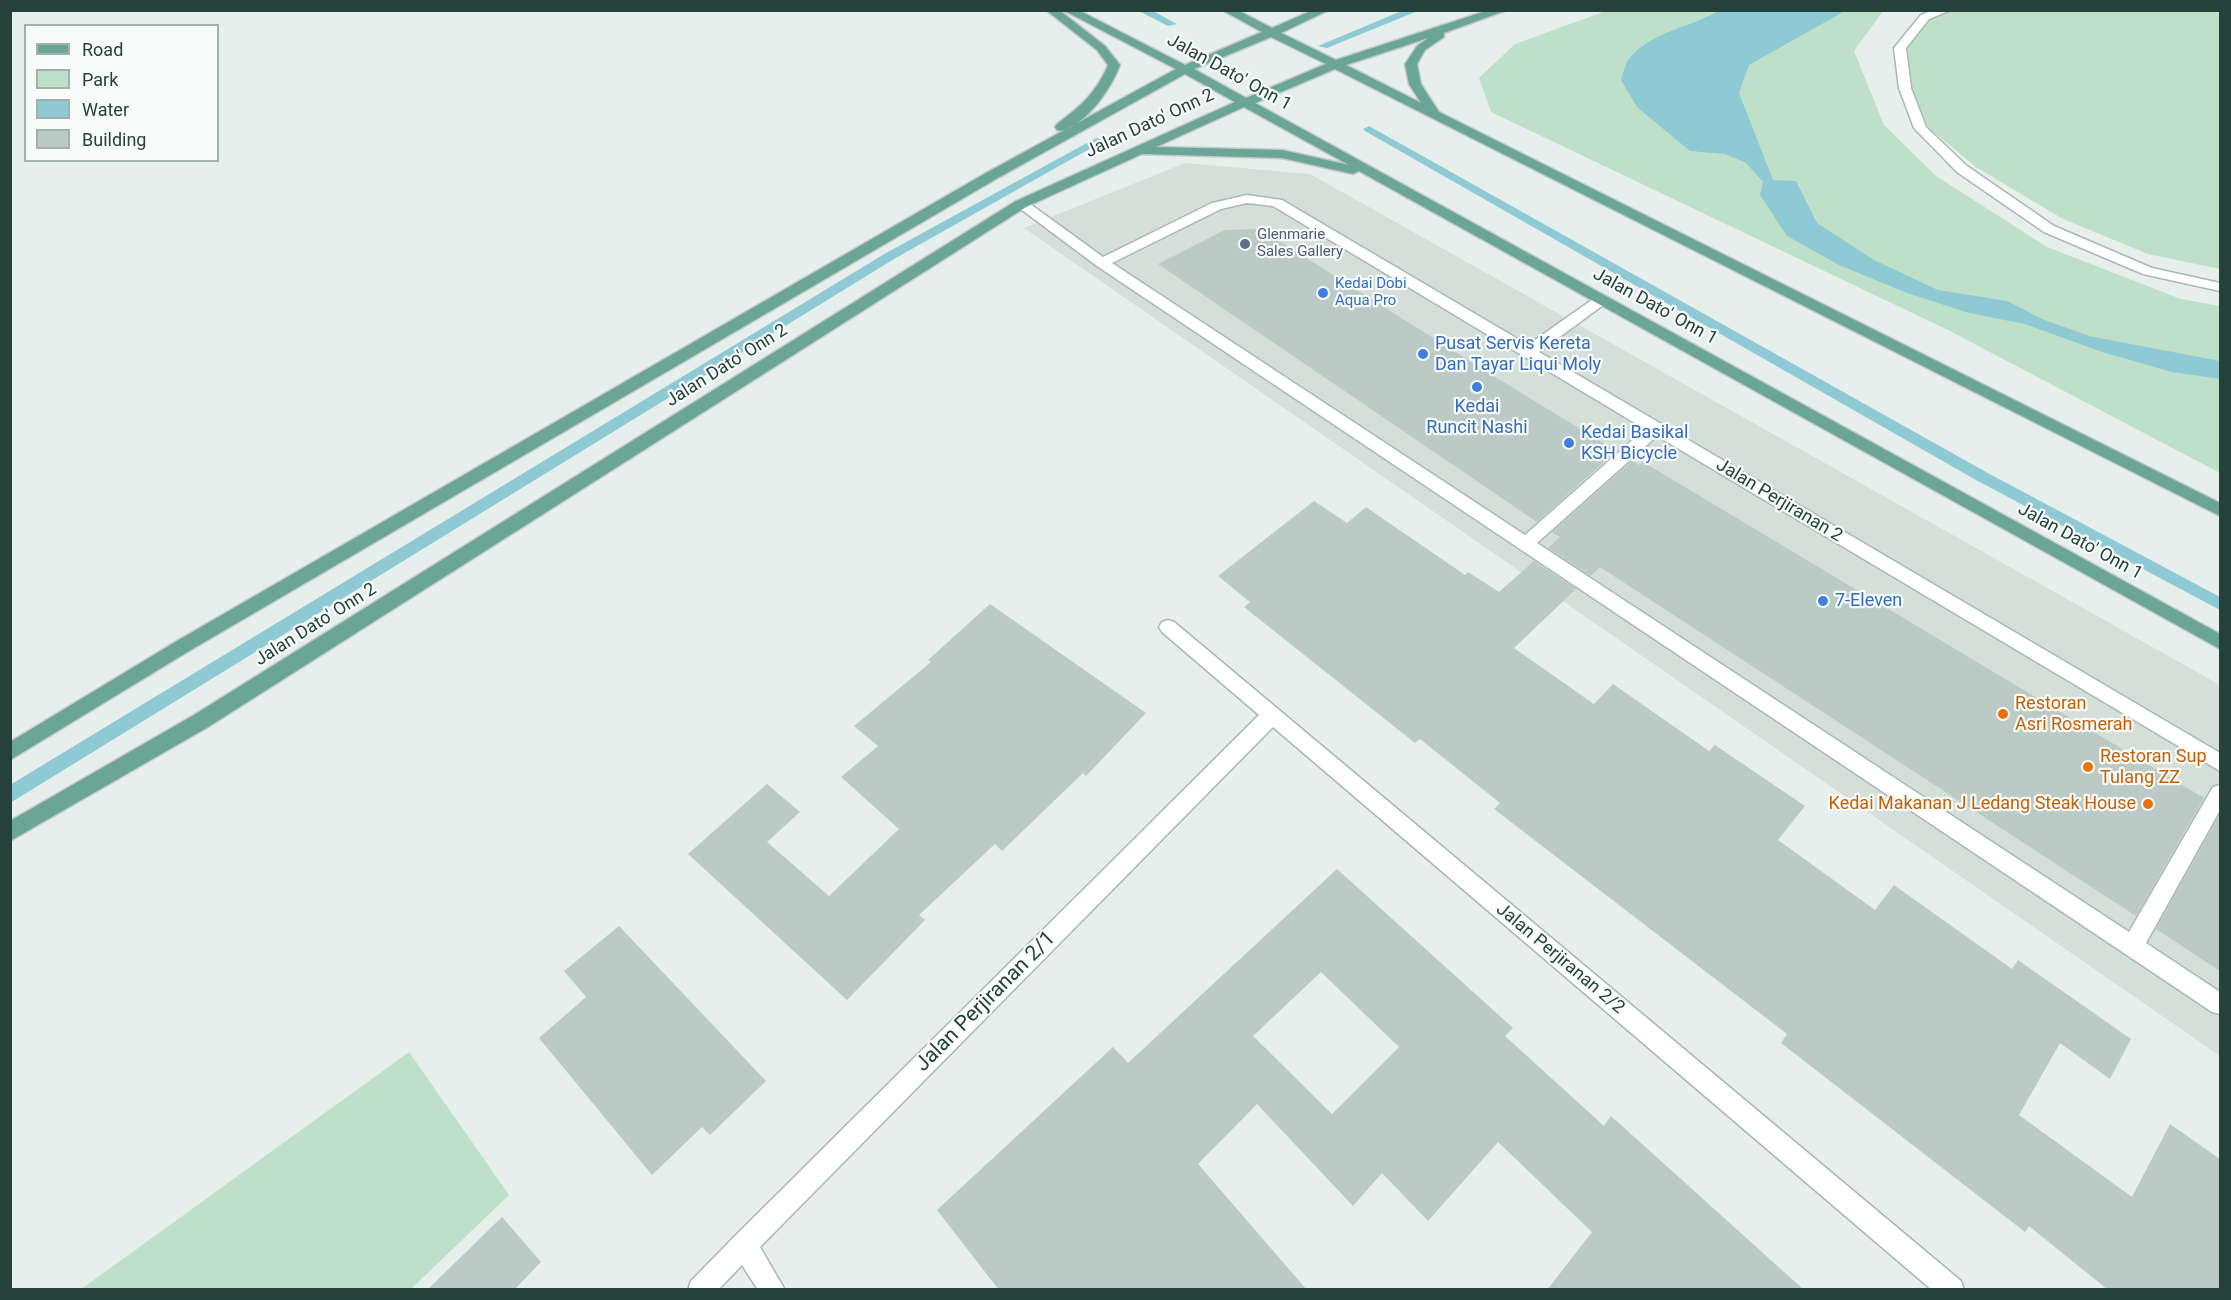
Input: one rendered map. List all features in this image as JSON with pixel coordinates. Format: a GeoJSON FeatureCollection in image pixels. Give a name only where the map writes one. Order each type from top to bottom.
{"type":"FeatureCollection","features":[{"type":"Feature","properties":{"kind":"main road"},"geometry":{"type":"LineString","coordinates":[[991,176],[1088,107],[1108,85],[1114,65],[1101,48],[1052,10]]}},
{"type":"Feature","properties":{"kind":"main road","name":"Jalan Dato' Onn 1"},"geometry":{"type":"LineString","coordinates":[[1068,10],[1185,69],[2220,642]]}},
{"type":"Feature","properties":{"kind":"main road"},"geometry":{"type":"LineString","coordinates":[[1227,10],[2220,510]]}},
{"type":"Feature","properties":{"kind":"main road","name":"Jalan Dato' Onn 2"},"geometry":{"type":"LineString","coordinates":[[10,752],[183,646],[991,176],[1185,69],[1324,10]]}},
{"type":"Feature","properties":{"kind":"main road","name":"Jalan Dato' Onn 2"},"geometry":{"type":"LineString","coordinates":[[10,832],[211,715],[1022,204],[1243,103],[1334,65],[1502,10]]}},
{"type":"Feature","properties":{"kind":"main road"},"geometry":{"type":"LineString","coordinates":[[1434,113],[1415,84],[1411,64],[1421,48],[1453,25]]}},
{"type":"Feature","properties":{"kind":"main road"},"geometry":{"type":"LineString","coordinates":[[1141,150],[1282,154],[1375,175]]}},
{"type":"Feature","properties":{"kind":"street"},"geometry":{"type":"LineString","coordinates":[[1946,10],[1924,17],[1900,48],[1905,88],[1920,128],[1962,169],[2049,229],[2148,271],[2220,287]]}},
{"type":"Feature","properties":{"kind":"street","name":"Jalan Perjiranan 2"},"geometry":{"type":"LineString","coordinates":[[1102,263],[1217,206],[1247,199],[1277,203],[2220,764]]}},
{"type":"Feature","properties":{"kind":"street"},"geometry":{"type":"LineString","coordinates":[[1022,204],[1102,263],[2220,1004]]}},
{"type":"Feature","properties":{"kind":"street"},"geometry":{"type":"LineString","coordinates":[[1529,352],[1601,300]]}},
{"type":"Feature","properties":{"kind":"street"},"geometry":{"type":"LineString","coordinates":[[1525,544],[1656,428]]}},
{"type":"Feature","properties":{"kind":"street","name":"Jalan Perjiranan 2/2"},"geometry":{"type":"LineString","coordinates":[[1168,627],[1952,1290]]}},
{"type":"Feature","properties":{"kind":"street","name":"Jalan Perjiranan 2/1"},"geometry":{"type":"LineString","coordinates":[[700,1290],[1271,716]]}},
{"type":"Feature","properties":{"kind":"street"},"geometry":{"type":"LineString","coordinates":[[2133,945],[2220,793]]}},
{"type":"Feature","properties":{"kind":"street"},"geometry":{"type":"LineString","coordinates":[[744,1245],[773,1290]]}},
{"type":"Feature","properties":{"kind":"shaded area"},"geometry":{"type":"Polygon","coordinates":[[[1185,163],[1310,174],[2220,685],[2220,1056],[1024,228],[1185,163]]]}},
{"type":"Feature","properties":{"kind":"green space"},"geometry":{"type":"Polygon","coordinates":[[[1606,11],[1883,11],[1854,51],[1884,125],[1936,176],[2047,247],[2181,299],[2220,306],[2220,473],[1948,330],[1491,112],[1479,78],[1515,44],[1606,11]]]}},
{"type":"Feature","properties":{"kind":"green space"},"geometry":{"type":"Polygon","coordinates":[[[1950,11],[2220,11],[2220,269],[2148,254],[2063,219],[1976,167],[1930,129],[1904,87],[1899,50],[1917,22],[1950,11]]]}},
{"type":"Feature","properties":{"kind":"green space"},"geometry":{"type":"Polygon","coordinates":[[[409,1052],[509,1195],[411,1289],[80,1290],[409,1052]]]}},
{"type":"Feature","properties":{"kind":"water"},"geometry":{"type":"Polygon","coordinates":[[[1718,11],[1845,11],[1749,65],[1739,93],[1773,180],[1796,181],[1817,223],[1874,260],[1938,290],[2007,301],[2042,319],[2089,336],[2220,361],[2220,379],[2172,372],[2102,352],[2025,324],[1969,313],[1907,293],[1839,265],[1787,236],[1760,195],[1763,182],[1746,163],[1725,154],[1690,151],[1637,107],[1621,80],[1629,59],[1648,42],[1718,11]]]}},
{"type":"Feature","properties":{"kind":"building"},"geometry":{"type":"Polygon","coordinates":[[[1260,229],[1616,451],[1537,522],[1158,264],[1225,230],[1260,229]]]}},
{"type":"Feature","properties":{"kind":"building"},"geometry":{"type":"Polygon","coordinates":[[[1632,461],[1639,465],[1643,462],[2204,798],[2136,916],[1600,567],[1591,576],[1548,548],[1560,537],[1552,532],[1632,461]]]}},
{"type":"Feature","properties":{"kind":"building"},"geometry":{"type":"Polygon","coordinates":[[[1314,501],[1347,523],[1366,507],[1465,575],[1468,572],[1499,592],[1534,561],[1576,589],[1514,648],[1594,704],[1613,684],[1709,751],[1715,745],[1805,806],[1778,840],[1875,910],[1894,885],[2012,969],[2018,960],[2131,1039],[2110,1079],[2060,1043],[2019,1115],[2132,1197],[2170,1124],[2220,1159],[2220,1290],[2108,1290],[2029,1226],[2025,1232],[1781,1043],[1787,1034],[1494,809],[1500,803],[1420,739],[1415,743],[1244,607],[1250,602],[1218,576],[1314,501]]]}},
{"type":"Feature","properties":{"kind":"building"},"geometry":{"type":"Polygon","coordinates":[[[990,604],[1146,713],[1086,776],[1083,773],[1002,851],[995,844],[919,915],[925,920],[847,1000],[688,854],[767,784],[800,812],[767,842],[829,896],[899,829],[841,777],[878,746],[854,726],[931,662],[928,660],[990,604]]]}},
{"type":"Feature","properties":{"kind":"building"},"geometry":{"type":"Polygon","coordinates":[[[2220,814],[2220,971],[2156,929],[2220,814]]]}},
{"type":"Feature","properties":{"kind":"building"},"geometry":{"type":"Polygon","coordinates":[[[1337,869],[1513,1028],[1505,1036],[1604,1126],[1611,1116],[1804,1290],[1547,1290],[1592,1232],[1498,1142],[1428,1221],[1382,1173],[1353,1206],[1257,1104],[1198,1164],[1307,1290],[999,1290],[937,1210],[1113,1047],[1128,1063],[1337,869]],[[1321,972],[1253,1036],[1332,1114],[1399,1047],[1321,972]]]}},
{"type":"Feature","properties":{"kind":"building"},"geometry":{"type":"Polygon","coordinates":[[[619,926],[766,1081],[710,1135],[702,1127],[652,1175],[539,1038],[586,997],[564,971],[619,926]]]}},
{"type":"Feature","properties":{"kind":"building"},"geometry":{"type":"Polygon","coordinates":[[[502,1217],[541,1262],[514,1290],[427,1290],[502,1217]]]}},
{"type":"Feature","properties":{"kind":"waterway"},"geometry":{"type":"LineString","coordinates":[[1142,10],[1172,24]]}},
{"type":"Feature","properties":{"kind":"waterway"},"geometry":{"type":"LineString","coordinates":[[1323,46],[1415,10]]}},
{"type":"Feature","properties":{"kind":"waterway"},"geometry":{"type":"LineString","coordinates":[[1369,129],[1981,476],[2220,604]]}},
{"type":"Feature","properties":{"kind":"waterway"},"geometry":{"type":"LineString","coordinates":[[10,795],[890,256],[1096,141]]}},
{"type":"Feature","properties":{"kind":"place","name":"Glenmarie Sales Gallery"},"geometry":{"type":"Point","coordinates":[1245,244]}},
{"type":"Feature","properties":{"kind":"place","name":"Kedai Dobi Aqua Pro"},"geometry":{"type":"Point","coordinates":[1323,293]}},
{"type":"Feature","properties":{"kind":"place","name":"Pusat Servis Kereta Dan Tayar Liqui Moly"},"geometry":{"type":"Point","coordinates":[1423,354]}},
{"type":"Feature","properties":{"kind":"place","name":"Kedai Runcit Nashi"},"geometry":{"type":"Point","coordinates":[1477,387]}},
{"type":"Feature","properties":{"kind":"place","name":"Kedai Basikal KSH Bicycle"},"geometry":{"type":"Point","coordinates":[1569,443]}},
{"type":"Feature","properties":{"kind":"place","name":"7-Eleven"},"geometry":{"type":"Point","coordinates":[1823,601]}},
{"type":"Feature","properties":{"kind":"place","name":"Restoran Asri Rosmerah"},"geometry":{"type":"Point","coordinates":[2003,714]}},
{"type":"Feature","properties":{"kind":"place","name":"Restoran Sup Tulang ZZ"},"geometry":{"type":"Point","coordinates":[2088,767]}},
{"type":"Feature","properties":{"kind":"place","name":"Kedai Makanan J Ledang Steak House"},"geometry":{"type":"Point","coordinates":[2148,804]}}]}
